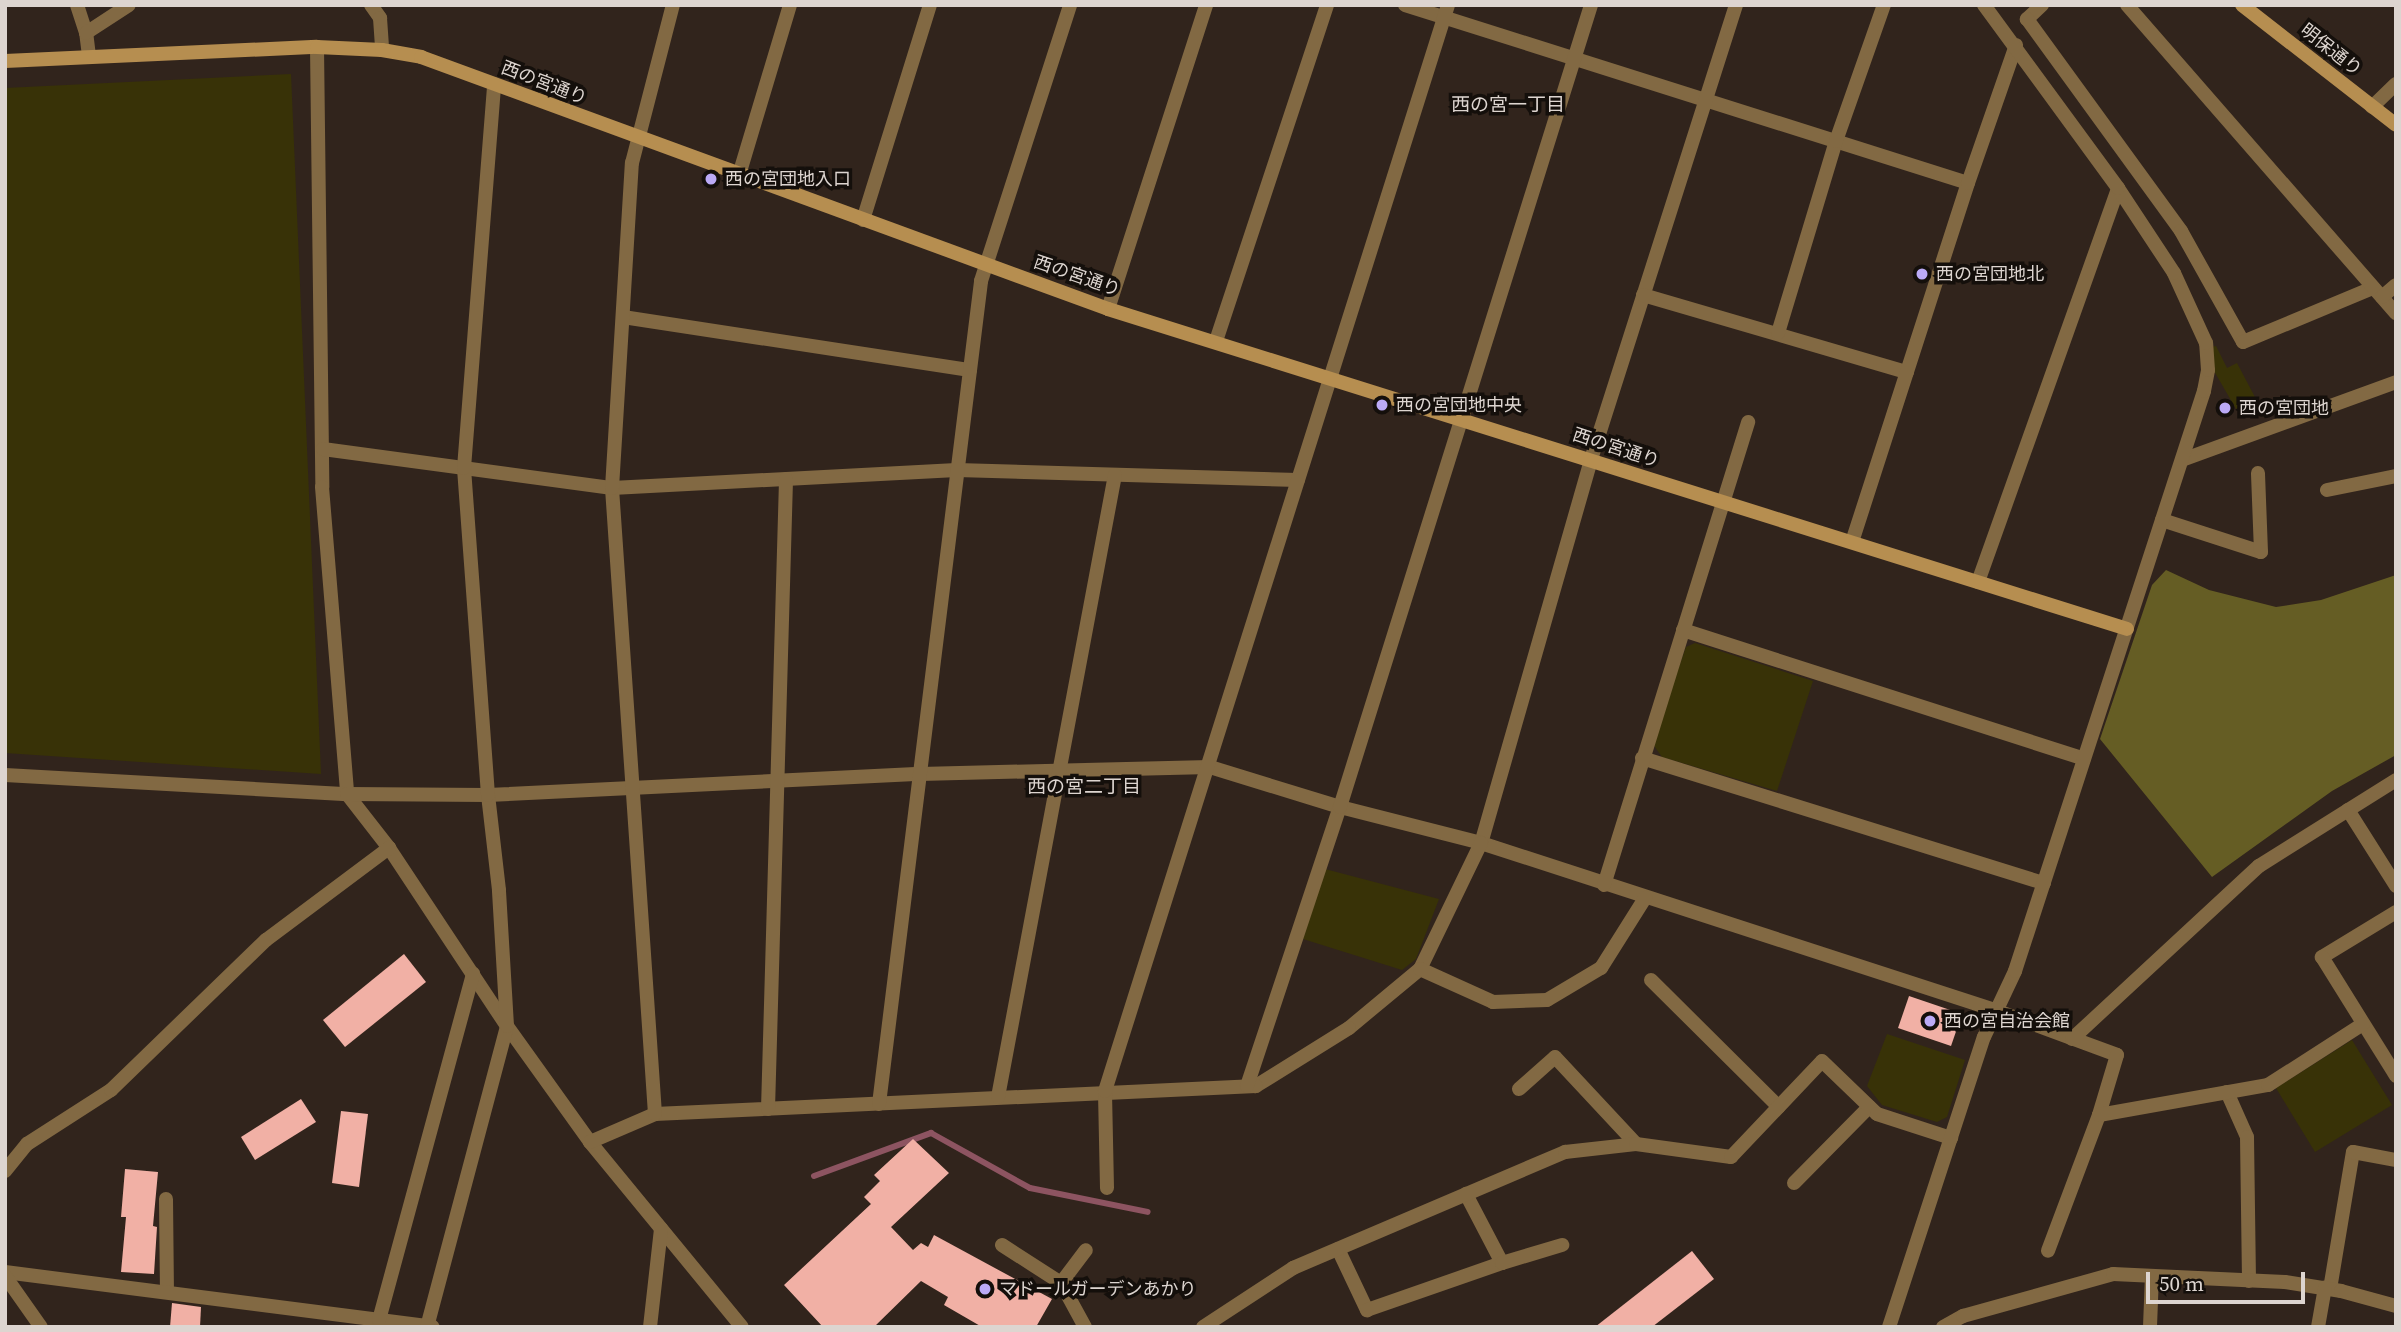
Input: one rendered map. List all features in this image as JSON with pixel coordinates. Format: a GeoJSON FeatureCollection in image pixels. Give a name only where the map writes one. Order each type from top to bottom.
{"type":"FeatureCollection","features":[{"type":"Feature","properties":{"kind":"street"},"geometry":{"type":"LineString","coordinates":[[77,5],[86,33],[89,56]]}},
{"type":"Feature","properties":{"kind":"street"},"geometry":{"type":"LineString","coordinates":[[86,33],[129,5]]}},
{"type":"Feature","properties":{"kind":"street"},"geometry":{"type":"LineString","coordinates":[[371,5],[380,18],[383,50]]}},
{"type":"Feature","properties":{"kind":"street"},"geometry":{"type":"LineString","coordinates":[[655,1114],[612,488],[632,163],[673,5]]}},
{"type":"Feature","properties":{"kind":"street"},"geometry":{"type":"LineString","coordinates":[[739,175],[790,5]]}},
{"type":"Feature","properties":{"kind":"street"},"geometry":{"type":"LineString","coordinates":[[863,220],[930,5]]}},
{"type":"Feature","properties":{"kind":"street"},"geometry":{"type":"LineString","coordinates":[[879,1104],[981,281],[1070,5]]}},
{"type":"Feature","properties":{"kind":"street"},"geometry":{"type":"LineString","coordinates":[[1108,309],[1206,5]]}},
{"type":"Feature","properties":{"kind":"street"},"geometry":{"type":"LineString","coordinates":[[1216,341],[1327,5]]}},
{"type":"Feature","properties":{"kind":"street"},"geometry":{"type":"LineString","coordinates":[[1405,5],[1446,11],[1574,58],[1968,183]]}},
{"type":"Feature","properties":{"kind":"street"},"geometry":{"type":"LineString","coordinates":[[1247,1086],[1340,807],[1591,5]]}},
{"type":"Feature","properties":{"kind":"street"},"geometry":{"type":"LineString","coordinates":[[590,1142],[655,1114],[1256,1086],[1349,1028],[1420,969],[1481,843],[1591,460],[1736,5]]}},
{"type":"Feature","properties":{"kind":"street"},"geometry":{"type":"LineString","coordinates":[[1778,333],[1836,141],[1884,5]]}},
{"type":"Feature","properties":{"kind":"street"},"geometry":{"type":"LineString","coordinates":[[1889,1327],[1994,1010],[2015,971],[2182,460],[2208,370],[2206,343],[2174,273],[2119,188],[1984,5]]}},
{"type":"Feature","properties":{"kind":"street"},"geometry":{"type":"LineString","coordinates":[[2042,5],[2027,19],[2181,231],[2244,342],[2396,285]]}},
{"type":"Feature","properties":{"kind":"street"},"geometry":{"type":"LineString","coordinates":[[2127,5],[2396,313]]}},
{"type":"Feature","properties":{"kind":"street","name":"明保通り"},"geometry":{"type":"LineString","coordinates":[[2242,5],[2396,125]]}},
{"type":"Feature","properties":{"kind":"street"},"geometry":{"type":"LineString","coordinates":[[1107,1188],[1105,1091],[1210,767],[1446,11]]}},
{"type":"Feature","properties":{"kind":"street"},"geometry":{"type":"LineString","coordinates":[[1852,542],[1968,183],[2016,45]]}},
{"type":"Feature","properties":{"kind":"street"},"geometry":{"type":"LineString","coordinates":[[317,47],[322,487],[347,794],[389,848],[507,1026],[590,1142],[742,1327]]}},
{"type":"Feature","properties":{"kind":"street","name":"西の宮通り"},"geometry":{"type":"LineString","coordinates":[[5,61],[317,47],[383,50],[421,57],[1108,309],[2127,629]]}},
{"type":"Feature","properties":{"kind":"street"},"geometry":{"type":"LineString","coordinates":[[2372,107],[2396,84]]}},
{"type":"Feature","properties":{"kind":"street"},"geometry":{"type":"LineString","coordinates":[[5,1274],[429,1326],[507,1026],[499,890],[488,794],[464,468],[494,85]]}},
{"type":"Feature","properties":{"kind":"street"},"geometry":{"type":"LineString","coordinates":[[1978,582],[2119,188]]}},
{"type":"Feature","properties":{"kind":"street"},"geometry":{"type":"LineString","coordinates":[[1643,295],[1907,372]]}},
{"type":"Feature","properties":{"kind":"street"},"geometry":{"type":"LineString","coordinates":[[622,317],[970,370]]}},
{"type":"Feature","properties":{"kind":"street"},"geometry":{"type":"LineString","coordinates":[[2182,460],[2396,382]]}},
{"type":"Feature","properties":{"kind":"street"},"geometry":{"type":"LineString","coordinates":[[1604,885],[1748,422]]}},
{"type":"Feature","properties":{"kind":"street"},"geometry":{"type":"LineString","coordinates":[[323,449],[612,488],[957,470],[1298,480]]}},
{"type":"Feature","properties":{"kind":"street"},"geometry":{"type":"LineString","coordinates":[[2162,520],[2261,552],[2259,473]]}},
{"type":"Feature","properties":{"kind":"street"},"geometry":{"type":"LineString","coordinates":[[998,1097],[1115,474]]}},
{"type":"Feature","properties":{"kind":"street"},"geometry":{"type":"LineString","coordinates":[[2327,490],[2396,476]]}},
{"type":"Feature","properties":{"kind":"street"},"geometry":{"type":"LineString","coordinates":[[768,1109],[786,479]]}},
{"type":"Feature","properties":{"kind":"street"},"geometry":{"type":"LineString","coordinates":[[1683,630],[2084,759]]}},
{"type":"Feature","properties":{"kind":"street"},"geometry":{"type":"LineString","coordinates":[[1642,758],[2044,883]]}},
{"type":"Feature","properties":{"kind":"street"},"geometry":{"type":"LineString","coordinates":[[5,775],[347,794],[488,794],[920,774],[1210,767],[1340,807],[1481,843],[1994,1010],[2117,1055],[2099,1115],[2048,1251]]}},
{"type":"Feature","properties":{"kind":"street"},"geometry":{"type":"LineString","coordinates":[[2072,1039],[2259,866],[2396,780]]}},
{"type":"Feature","properties":{"kind":"street"},"geometry":{"type":"LineString","coordinates":[[2348,810],[2396,886]]}},
{"type":"Feature","properties":{"kind":"street"},"geometry":{"type":"LineString","coordinates":[[5,1171],[27,1144],[110,1090],[266,940],[389,848]]}},
{"type":"Feature","properties":{"kind":"street"},"geometry":{"type":"LineString","coordinates":[[1420,969],[1493,1002],[1547,1000],[1601,968],[1645,898]]}},
{"type":"Feature","properties":{"kind":"street"},"geometry":{"type":"LineString","coordinates":[[2396,912],[2322,957],[2396,1076]]}},
{"type":"Feature","properties":{"kind":"street"},"geometry":{"type":"LineString","coordinates":[[379,1320],[473,974]]}},
{"type":"Feature","properties":{"kind":"street"},"geometry":{"type":"LineString","coordinates":[[1651,980],[1779,1107]]}},
{"type":"Feature","properties":{"kind":"street"},"geometry":{"type":"LineString","coordinates":[[2099,1115],[2268,1085],[2364,1024]]}},
{"type":"Feature","properties":{"kind":"street"},"geometry":{"type":"LineString","coordinates":[[1519,1089],[1555,1057],[1636,1144]]}},
{"type":"Feature","properties":{"kind":"street"},"geometry":{"type":"LineString","coordinates":[[1203,1327],[1293,1268],[1565,1152],[1636,1144],[1731,1157],[1822,1061],[1877,1114],[1951,1138]]}},
{"type":"Feature","properties":{"kind":"street"},"geometry":{"type":"LineString","coordinates":[[2227,1093],[2247,1138],[2249,1280]]}},
{"type":"Feature","properties":{"kind":"street"},"geometry":{"type":"LineString","coordinates":[[1794,1183],[1869,1107]]}},
{"type":"Feature","properties":{"kind":"street"},"geometry":{"type":"LineString","coordinates":[[2318,1327],[2353,1152],[2396,1160]]}},
{"type":"Feature","properties":{"kind":"street"},"geometry":{"type":"LineString","coordinates":[[1466,1194],[1502,1262]]}},
{"type":"Feature","properties":{"kind":"street"},"geometry":{"type":"LineString","coordinates":[[166,1199],[167,1292]]}},
{"type":"Feature","properties":{"kind":"street"},"geometry":{"type":"LineString","coordinates":[[649,1327],[661,1229]]}},
{"type":"Feature","properties":{"kind":"street"},"geometry":{"type":"LineString","coordinates":[[1002,1245],[1061,1283],[1085,1327]]}},
{"type":"Feature","properties":{"kind":"street"},"geometry":{"type":"LineString","coordinates":[[1338,1249],[1367,1310],[1502,1262],[1562,1245]]}},
{"type":"Feature","properties":{"kind":"street"},"geometry":{"type":"LineString","coordinates":[[1061,1283],[1086,1250]]}},
{"type":"Feature","properties":{"kind":"street"},"geometry":{"type":"LineString","coordinates":[[5,1274],[41,1327]]}},
{"type":"Feature","properties":{"kind":"street"},"geometry":{"type":"LineString","coordinates":[[1943,1327],[1963,1316],[2113,1274],[2249,1280],[2327,1289],[2396,1306]]}},
{"type":"Feature","properties":{"kind":"street"},"geometry":{"type":"LineString","coordinates":[[2151,1327],[2152,1276]]}},
{"type":"Feature","properties":{"kind":"shaded area"},"geometry":{"type":"Polygon","coordinates":[[[291,74],[321,774],[5,753],[5,88],[291,74]]]}},
{"type":"Feature","properties":{"kind":"shaded area"},"geometry":{"type":"Polygon","coordinates":[[[2216,346],[2227,368],[2237,363],[2256,399],[2236,409],[2214,371],[2211,347],[2216,346]]]}},
{"type":"Feature","properties":{"kind":"shaded area"},"geometry":{"type":"Polygon","coordinates":[[[2166,570],[2209,590],[2276,607],[2321,600],[2396,575],[2396,755],[2332,791],[2212,877],[2100,739],[2152,585],[2166,570]]]}},
{"type":"Feature","properties":{"kind":"shaded area"},"geometry":{"type":"Polygon","coordinates":[[[1695,643],[1813,681],[1777,791],[1662,757],[1652,743],[1686,647],[1695,643]]]}},
{"type":"Feature","properties":{"kind":"shaded area"},"geometry":{"type":"Polygon","coordinates":[[[1325,869],[1439,899],[1416,959],[1402,970],[1303,939],[1325,869]]]}},
{"type":"Feature","properties":{"kind":"shaded area"},"geometry":{"type":"Polygon","coordinates":[[[1887,1034],[1965,1060],[1947,1117],[1937,1122],[1882,1105],[1867,1086],[1887,1034]]]}},
{"type":"Feature","properties":{"kind":"shaded area"},"geometry":{"type":"Polygon","coordinates":[[[2352,1040],[2392,1105],[2315,1152],[2276,1088],[2352,1040]]]}},
{"type":"Feature","properties":{"kind":"building"},"geometry":{"type":"Polygon","coordinates":[[[404,954],[426,982],[345,1047],[323,1020],[404,954]]]}},
{"type":"Feature","properties":{"kind":"building","name":"西の宮自治会館"},"geometry":{"type":"Polygon","coordinates":[[[1909,996],[1962,1014],[1951,1046],[1898,1028],[1909,996]]]}},
{"type":"Feature","properties":{"kind":"building"},"geometry":{"type":"Polygon","coordinates":[[[301,1099],[316,1122],[255,1160],[241,1137],[301,1099]]]}},
{"type":"Feature","properties":{"kind":"building"},"geometry":{"type":"Polygon","coordinates":[[[341,1111],[368,1114],[359,1187],[332,1183],[341,1111]]]}},
{"type":"Feature","properties":{"kind":"building"},"geometry":{"type":"Polygon","coordinates":[[[913,1139],[949,1173],[891,1227],[913,1250],[921,1243],[928,1247],[934,1235],[1052,1299],[1036,1327],[982,1327],[944,1305],[948,1297],[921,1281],[874,1327],[823,1327],[784,1285],[871,1204],[864,1197],[880,1181],[874,1175],[913,1139]]]}},
{"type":"Feature","properties":{"kind":"building"},"geometry":{"type":"Polygon","coordinates":[[[125,1169],[158,1172],[153,1226],[157,1227],[154,1274],[121,1272],[126,1217],[121,1217],[125,1169]]]}},
{"type":"Feature","properties":{"kind":"building"},"geometry":{"type":"Polygon","coordinates":[[[1692,1251],[1714,1279],[1652,1327],[1595,1327],[1692,1251]]]}},
{"type":"Feature","properties":{"kind":"building"},"geometry":{"type":"Polygon","coordinates":[[[172,1303],[201,1307],[200,1327],[170,1327],[172,1303]]]}},
{"type":"Feature","properties":{"kind":"waterway"},"geometry":{"type":"LineString","coordinates":[[814,1176],[931,1133],[1030,1188],[1148,1212]]}},
{"type":"Feature","properties":{"kind":"place","name":"西の宮団地入口"},"geometry":{"type":"Point","coordinates":[711,179]}},
{"type":"Feature","properties":{"kind":"place","name":"西の宮団地北"},"geometry":{"type":"Point","coordinates":[1922,274]}},
{"type":"Feature","properties":{"kind":"place","name":"西の宮団地中央"},"geometry":{"type":"Point","coordinates":[1382,405]}},
{"type":"Feature","properties":{"kind":"place","name":"西の宮団地"},"geometry":{"type":"Point","coordinates":[2225,408]}},
{"type":"Feature","properties":{"kind":"place","name":"西の宮自治会館"},"geometry":{"type":"Point","coordinates":[1930,1021]}},
{"type":"Feature","properties":{"kind":"place","name":"マドールガーデンあかり"},"geometry":{"type":"Point","coordinates":[985,1289]}},
{"type":"Feature","properties":{"kind":"district","name":"西の宮一丁目"},"geometry":{"type":"Point","coordinates":[1508,105]}},
{"type":"Feature","properties":{"kind":"district","name":"西の宮二丁目"},"geometry":{"type":"Point","coordinates":[1084,787]}}]}
